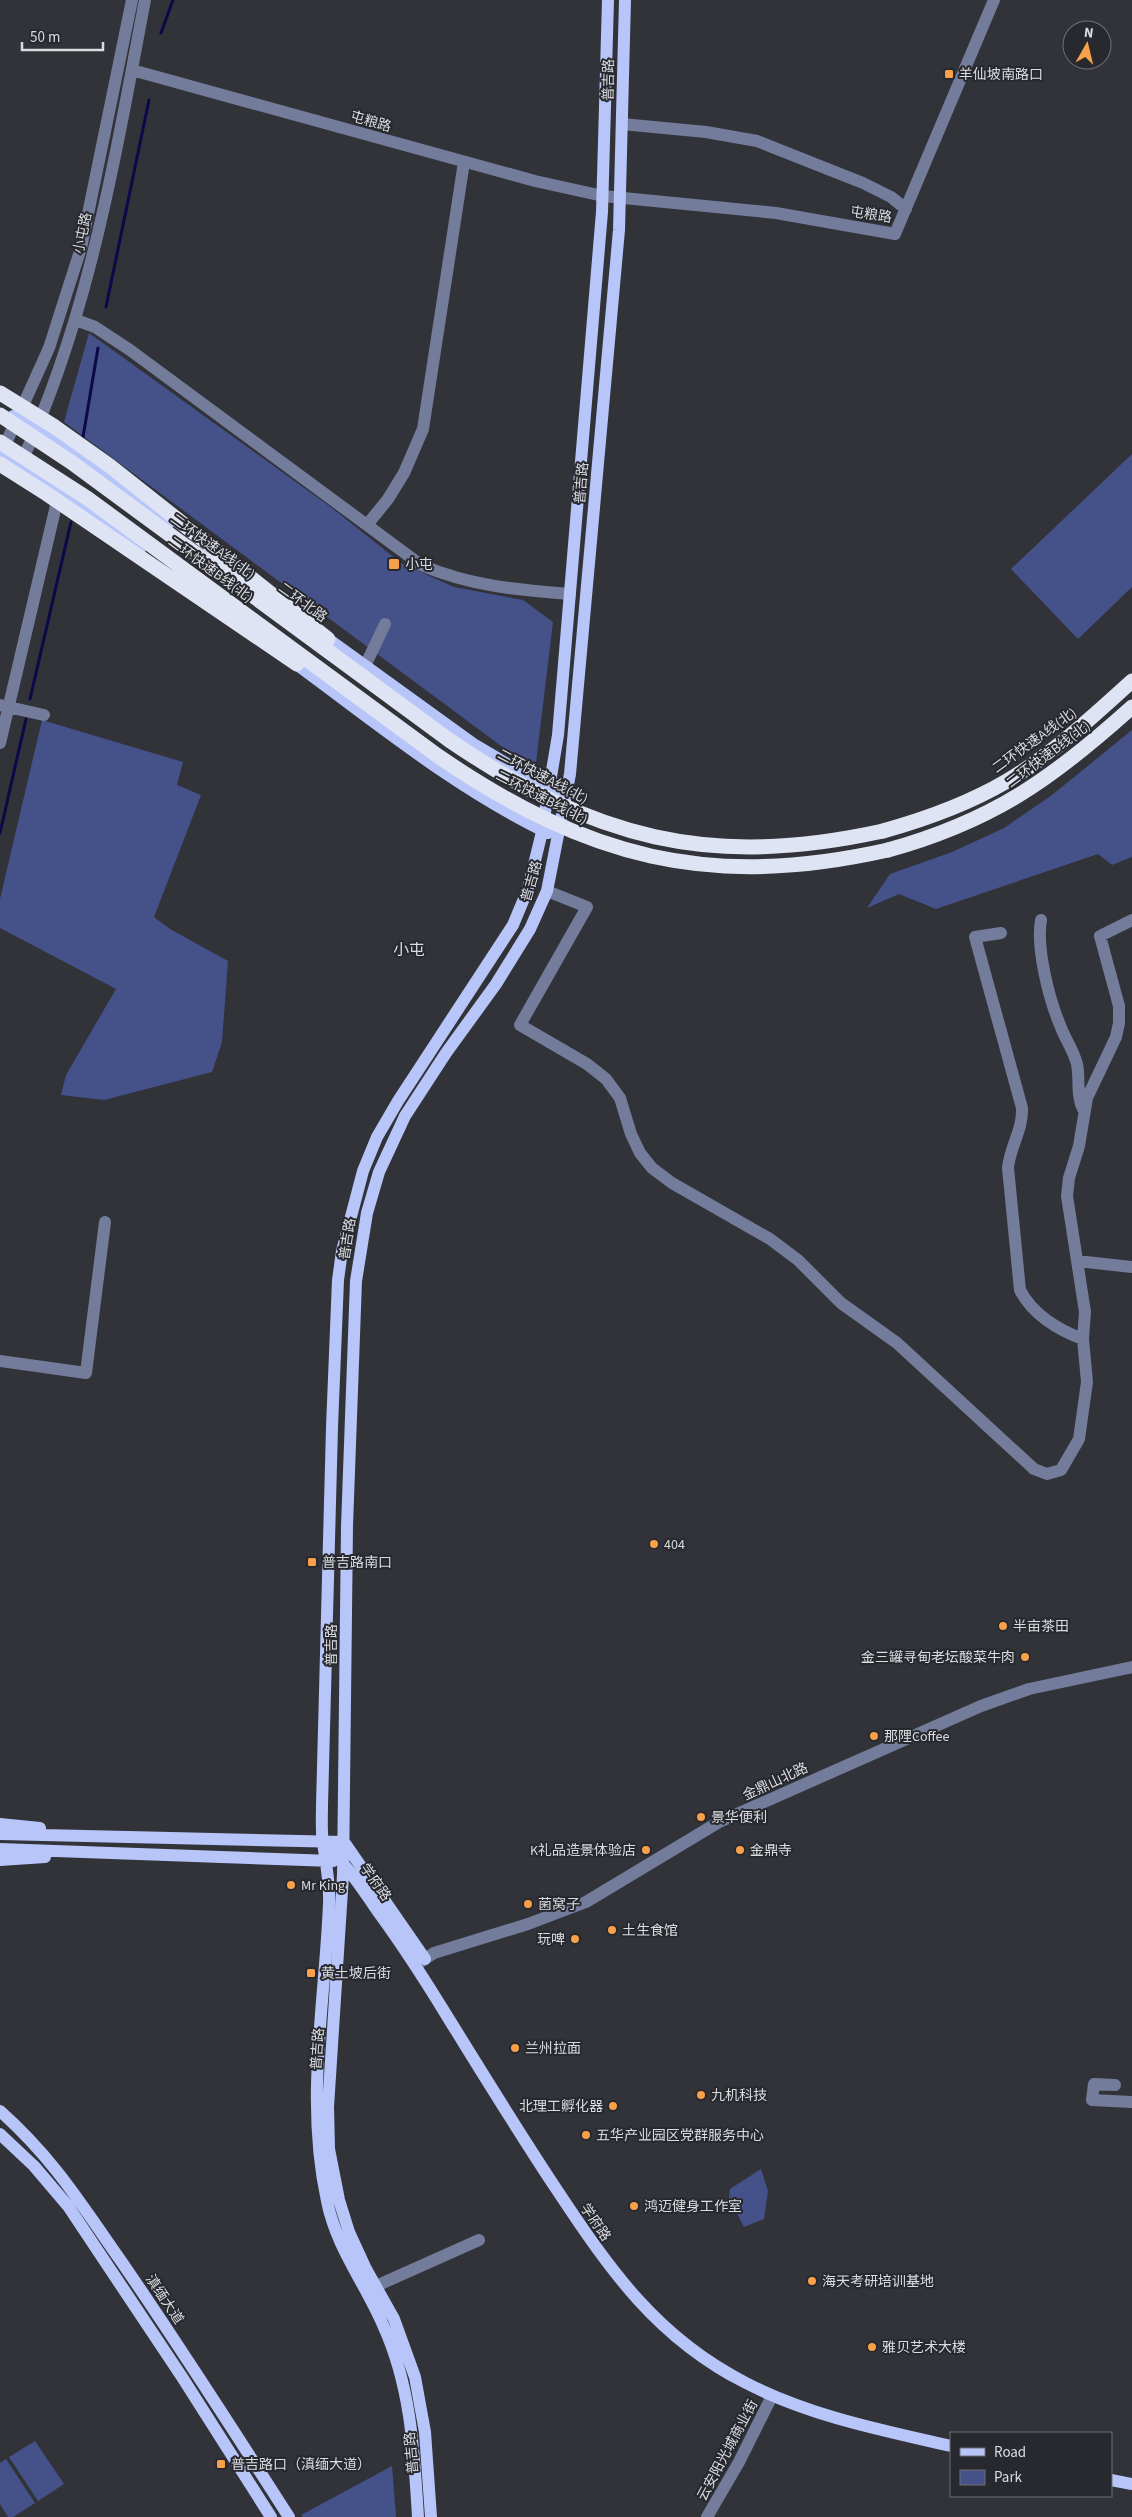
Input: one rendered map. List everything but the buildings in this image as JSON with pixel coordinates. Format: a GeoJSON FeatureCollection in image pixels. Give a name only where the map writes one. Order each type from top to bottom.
{"type":"FeatureCollection","features":[{"type":"Feature","properties":{"kind":"highway"},"geometry":{"type":"LineString","coordinates":[[0,393],[55,427],[110,466],[469,754]]}},
{"type":"Feature","properties":{"kind":"highway","name":"二环快速A线(北)"},"geometry":{"type":"LineString","coordinates":[[11,417],[469,754],[526,788],[579,814],[623,830],[669,840],[725,847],[780,846],[831,841],[883,831],[960,805],[1007,781],[1050,751],[1132,681]]}},
{"type":"Feature","properties":{"kind":"highway"},"geometry":{"type":"LineString","coordinates":[[0,453],[47,494],[240,626],[458,770]]}},
{"type":"Feature","properties":{"kind":"highway","name":"二环快速B线(北)"},"geometry":{"type":"LineString","coordinates":[[0,453],[87,498],[458,770],[516,805],[571,832],[618,848],[666,860],[716,866],[773,866],[834,860],[888,850],[968,823],[1017,798],[1062,766],[1132,707]]}},
{"type":"Feature","properties":{"kind":"main road","name":"普吉路"},"geometry":{"type":"LineString","coordinates":[[418,2517],[412,2433],[403,2380],[383,2324],[355,2274],[335,2231],[327,2203],[318,2152],[315,2106],[329,1901],[323,1841],[332,1427],[338,1290],[342,1251],[351,1210],[363,1171],[378,1137],[394,1108],[513,925],[528,889],[542,830],[558,735],[603,196],[608,0]]}},
{"type":"Feature","properties":{"kind":"main road","name":"普吉路"},"geometry":{"type":"LineString","coordinates":[[431,2517],[425,2432],[415,2377],[394,2319],[349,2232],[339,2200],[329,2148],[328,2107],[344,1842],[346,1526],[356,1281],[367,1213],[378,1172],[405,1116],[446,1053],[496,984],[530,929],[546,891],[558,837],[570,774],[621,200],[625,0]]}},
{"type":"Feature","properties":{"kind":"main road","name":"二环北路"},"geometry":{"type":"LineString","coordinates":[[0,408],[11,417],[36,429],[104,474],[475,745],[565,797]]}},
{"type":"Feature","properties":{"kind":"main road"},"geometry":{"type":"LineString","coordinates":[[0,453],[60,490],[425,759],[492,803],[558,837]]}},
{"type":"Feature","properties":{"kind":"main road"},"geometry":{"type":"LineString","coordinates":[[0,1824],[92,1836]]}},
{"type":"Feature","properties":{"kind":"main road"},"geometry":{"type":"LineString","coordinates":[[0,1834],[344,1842]]}},
{"type":"Feature","properties":{"kind":"main road","name":"学府路"},"geometry":{"type":"LineString","coordinates":[[323,1841],[343,1861],[420,1962]]}},
{"type":"Feature","properties":{"kind":"main road","name":"学府路"},"geometry":{"type":"LineString","coordinates":[[344,1842],[420,1962],[538,2162],[606,2263],[645,2309],[685,2345],[729,2374],[772,2396],[804,2409],[950,2446]]}},
{"type":"Feature","properties":{"kind":"main road","name":"学府路"},"geometry":{"type":"LineString","coordinates":[[0,1849],[343,1861]]}},
{"type":"Feature","properties":{"kind":"main road"},"geometry":{"type":"LineString","coordinates":[[0,1860],[92,1851]]}},
{"type":"Feature","properties":{"kind":"main road","name":"滇缅大道"},"geometry":{"type":"LineString","coordinates":[[0,2112],[44,2154],[74,2190],[194,2368],[289,2517]]}},
{"type":"Feature","properties":{"kind":"main road"},"geometry":{"type":"LineString","coordinates":[[0,2134],[34,2166],[68,2206],[182,2377],[270,2517]]}},
{"type":"Feature","properties":{"kind":"main road"},"geometry":{"type":"LineString","coordinates":[[1112,2480],[1132,2484]]}},
{"type":"Feature","properties":{"kind":"street","name":"小屯路"},"geometry":{"type":"LineString","coordinates":[[0,453],[11,417],[49,348],[81,248],[132,0]]}},
{"type":"Feature","properties":{"kind":"street","name":"小屯路"},"geometry":{"type":"LineString","coordinates":[[20,465],[36,429],[76,320],[92,257],[145,0]]}},
{"type":"Feature","properties":{"kind":"street","name":"屯粮路"},"geometry":{"type":"LineString","coordinates":[[132,70],[535,181],[621,200],[776,213],[895,234],[994,0]]}},
{"type":"Feature","properties":{"kind":"street"},"geometry":{"type":"LineString","coordinates":[[622,124],[706,132],[757,141],[863,183],[891,197],[906,209]]}},
{"type":"Feature","properties":{"kind":"street"},"geometry":{"type":"LineString","coordinates":[[367,525],[388,499],[404,473],[423,429],[464,162]]}},
{"type":"Feature","properties":{"kind":"street"},"geometry":{"type":"LineString","coordinates":[[76,320],[95,327],[130,350],[421,565],[449,577],[515,590],[570,594]]}},
{"type":"Feature","properties":{"kind":"street"},"geometry":{"type":"LineString","coordinates":[[0,743],[4,706],[60,490]]}},
{"type":"Feature","properties":{"kind":"street"},"geometry":{"type":"LineString","coordinates":[[365,666],[385,624]]}},
{"type":"Feature","properties":{"kind":"street"},"geometry":{"type":"LineString","coordinates":[[4,706],[44,715]]}},
{"type":"Feature","properties":{"kind":"street"},"geometry":{"type":"LineString","coordinates":[[546,891],[587,907],[520,1025],[588,1064],[606,1079],[620,1098],[631,1134],[640,1153],[652,1168],[672,1184],[770,1240],[798,1260],[841,1303],[897,1343],[1034,1469],[1047,1474],[1060,1470],[1079,1440],[1087,1382],[1083,1338],[1084,1312],[1067,1196],[1086,1098],[1116,1037],[1119,1023],[1119,1006],[1100,936],[1132,920]]}},
{"type":"Feature","properties":{"kind":"street"},"geometry":{"type":"LineString","coordinates":[[1041,920],[1039,946],[1058,1019],[1072,1046],[1077,1066],[1080,1102],[1084,1111]]}},
{"type":"Feature","properties":{"kind":"street"},"geometry":{"type":"LineString","coordinates":[[1001,933],[975,937],[1022,1108],[1023,1121],[1009,1155],[1008,1168],[1020,1290],[1023,1297],[1055,1328],[1083,1338]]}},
{"type":"Feature","properties":{"kind":"street"},"geometry":{"type":"LineString","coordinates":[[0,1361],[86,1373],[105,1222]]}},
{"type":"Feature","properties":{"kind":"street"},"geometry":{"type":"LineString","coordinates":[[1077,1261],[1132,1267]]}},
{"type":"Feature","properties":{"kind":"street","name":"金鼎山北路"},"geometry":{"type":"LineString","coordinates":[[420,1962],[434,1953],[528,1924],[586,1902],[719,1822],[981,1706],[1029,1689],[1132,1667]]}},
{"type":"Feature","properties":{"kind":"street"},"geometry":{"type":"LineString","coordinates":[[1115,2085],[1094,2084],[1092,2100],[1132,2102]]}},
{"type":"Feature","properties":{"kind":"street"},"geometry":{"type":"LineString","coordinates":[[376,2286],[479,2240]]}},
{"type":"Feature","properties":{"kind":"street","name":"云安阳光城商业街"},"geometry":{"type":"LineString","coordinates":[[707,2517],[740,2462],[772,2396]]}},
{"type":"Feature","properties":{"kind":"green space"},"geometry":{"type":"Polygon","coordinates":[[[89,333],[332,508],[401,563],[454,587],[523,600],[553,622],[535,771],[64,422],[89,333]]]}},
{"type":"Feature","properties":{"kind":"green space"},"geometry":{"type":"Polygon","coordinates":[[[1132,454],[1132,587],[1078,639],[1011,569],[1132,454]]]}},
{"type":"Feature","properties":{"kind":"green space"},"geometry":{"type":"Polygon","coordinates":[[[42,720],[183,762],[177,785],[201,795],[154,917],[170,929],[228,961],[222,1042],[212,1072],[104,1100],[61,1095],[66,1075],[116,989],[0,928],[0,899],[42,720]]]}},
{"type":"Feature","properties":{"kind":"green space"},"geometry":{"type":"Polygon","coordinates":[[[1132,730],[1132,857],[1112,865],[1098,854],[936,909],[899,894],[867,908],[890,874],[952,852],[1004,828],[1052,795],[1132,730]]]}},
{"type":"Feature","properties":{"kind":"green space"},"geometry":{"type":"Polygon","coordinates":[[[761,2169],[768,2191],[764,2219],[744,2227],[729,2198],[730,2189],[761,2169]]]}},
{"type":"Feature","properties":{"kind":"green space"},"geometry":{"type":"Polygon","coordinates":[[[35,2441],[64,2484],[38,2501],[9,2457],[35,2441]]]}},
{"type":"Feature","properties":{"kind":"green space"},"geometry":{"type":"Polygon","coordinates":[[[6,2459],[35,2503],[13,2517],[8,2517],[0,2504],[0,2463],[6,2459]]]}},
{"type":"Feature","properties":{"kind":"green space"},"geometry":{"type":"Polygon","coordinates":[[[392,2466],[396,2517],[303,2517],[301,2515],[392,2466]]]}},
{"type":"Feature","properties":{"kind":"waterway"},"geometry":{"type":"LineString","coordinates":[[161,33],[173,0]]}},
{"type":"Feature","properties":{"kind":"waterway"},"geometry":{"type":"LineString","coordinates":[[106,307],[149,100]]}},
{"type":"Feature","properties":{"kind":"waterway"},"geometry":{"type":"LineString","coordinates":[[83,437],[98,348]]}},
{"type":"Feature","properties":{"kind":"waterway"},"geometry":{"type":"LineString","coordinates":[[30,699],[71,522]]}},
{"type":"Feature","properties":{"kind":"waterway"},"geometry":{"type":"LineString","coordinates":[[0,833],[26,719]]}},
{"type":"Feature","properties":{"kind":"place","name":"羊仙坡南路口"},"geometry":{"type":"Point","coordinates":[949,74]}},
{"type":"Feature","properties":{"kind":"place","name":"小屯"},"geometry":{"type":"Point","coordinates":[394,564]}},
{"type":"Feature","properties":{"kind":"place","name":"404"},"geometry":{"type":"Point","coordinates":[654,1544]}},
{"type":"Feature","properties":{"kind":"place","name":"普吉路南口"},"geometry":{"type":"Point","coordinates":[312,1562]}},
{"type":"Feature","properties":{"kind":"place","name":"半亩茶田"},"geometry":{"type":"Point","coordinates":[1003,1626]}},
{"type":"Feature","properties":{"kind":"place","name":"金三罐寻甸老坛酸菜牛肉"},"geometry":{"type":"Point","coordinates":[1025,1657]}},
{"type":"Feature","properties":{"kind":"place","name":"那䧉Coffee"},"geometry":{"type":"Point","coordinates":[874,1736]}},
{"type":"Feature","properties":{"kind":"place","name":"景华便利"},"geometry":{"type":"Point","coordinates":[701,1817]}},
{"type":"Feature","properties":{"kind":"place","name":"K礼品造景体验店"},"geometry":{"type":"Point","coordinates":[646,1850]}},
{"type":"Feature","properties":{"kind":"place","name":"金鼎寺"},"geometry":{"type":"Point","coordinates":[740,1850]}},
{"type":"Feature","properties":{"kind":"place","name":"Mr King"},"geometry":{"type":"Point","coordinates":[291,1885]}},
{"type":"Feature","properties":{"kind":"place","name":"菌窝子"},"geometry":{"type":"Point","coordinates":[528,1904]}},
{"type":"Feature","properties":{"kind":"place","name":"土生食馆"},"geometry":{"type":"Point","coordinates":[612,1930]}},
{"type":"Feature","properties":{"kind":"place","name":"玩啤"},"geometry":{"type":"Point","coordinates":[575,1939]}},
{"type":"Feature","properties":{"kind":"place","name":"黄土坡后街"},"geometry":{"type":"Point","coordinates":[311,1973]}},
{"type":"Feature","properties":{"kind":"place","name":"兰州拉面"},"geometry":{"type":"Point","coordinates":[515,2048]}},
{"type":"Feature","properties":{"kind":"place","name":"九机科技"},"geometry":{"type":"Point","coordinates":[701,2095]}},
{"type":"Feature","properties":{"kind":"place","name":"北理工孵化器"},"geometry":{"type":"Point","coordinates":[613,2106]}},
{"type":"Feature","properties":{"kind":"place","name":"五华产业园区党群服务中心"},"geometry":{"type":"Point","coordinates":[586,2135]}},
{"type":"Feature","properties":{"kind":"place","name":"鸿迈健身工作室"},"geometry":{"type":"Point","coordinates":[634,2206]}},
{"type":"Feature","properties":{"kind":"place","name":"海天考研培训基地"},"geometry":{"type":"Point","coordinates":[812,2281]}},
{"type":"Feature","properties":{"kind":"place","name":"雅贝艺术大楼"},"geometry":{"type":"Point","coordinates":[872,2347]}},
{"type":"Feature","properties":{"kind":"place","name":"普吉路口（滇缅大道）"},"geometry":{"type":"Point","coordinates":[221,2464]}},
{"type":"Feature","properties":{"kind":"district","name":"小屯"},"geometry":{"type":"Point","coordinates":[409,949]}}]}
